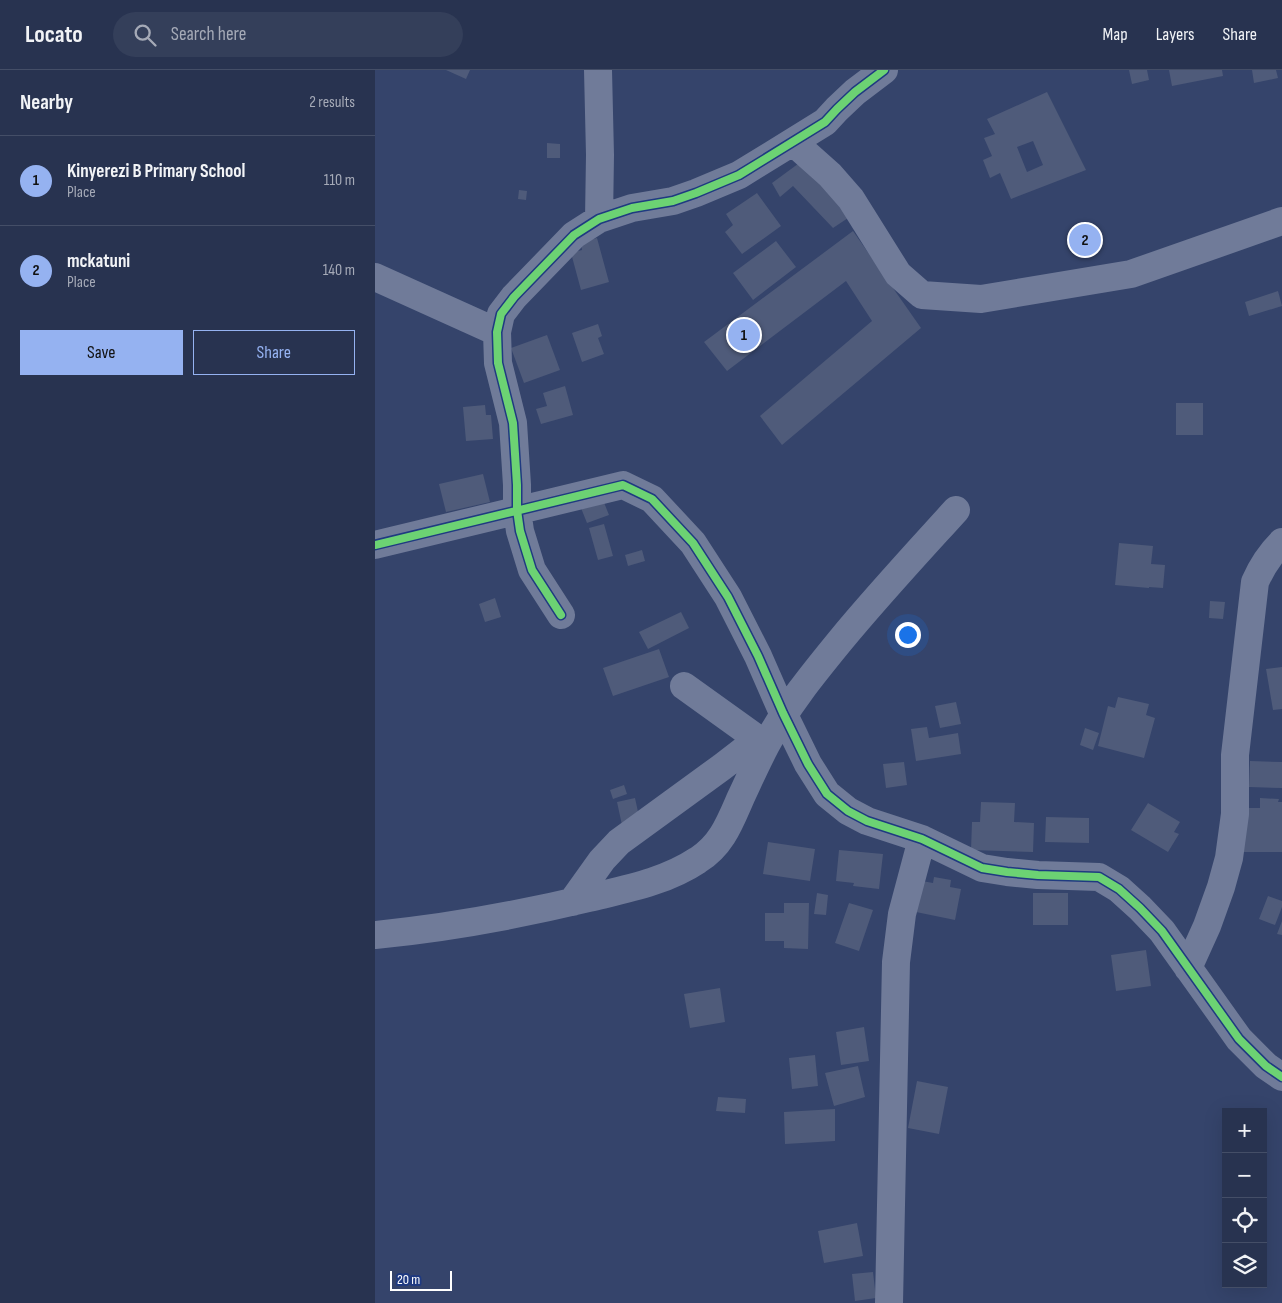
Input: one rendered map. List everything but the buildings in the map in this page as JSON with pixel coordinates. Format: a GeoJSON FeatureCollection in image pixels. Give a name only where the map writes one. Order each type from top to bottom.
{"type":"FeatureCollection","features":[{"type":"Feature","properties":{"kind":"street"},"geometry":{"type":"LineString","coordinates":[[598,70],[599,219]]}},
{"type":"Feature","properties":{"kind":"street"},"geometry":{"type":"LineString","coordinates":[[561,615],[532,570],[520,531],[517,510],[513,424],[498,363],[497,332],[501,314],[513,297],[574,235],[599,219],[632,208],[673,201],[739,175],[825,122],[855,92],[884,70]]}},
{"type":"Feature","properties":{"kind":"street"},"geometry":{"type":"LineString","coordinates":[[793,142],[830,175],[846,193],[898,274],[922,295],[981,299],[1131,274],[1282,221]]}},
{"type":"Feature","properties":{"kind":"street"},"geometry":{"type":"LineString","coordinates":[[375,277],[497,332]]}},
{"type":"Feature","properties":{"kind":"street"},"geometry":{"type":"LineString","coordinates":[[375,545],[623,485],[652,499],[693,543],[728,597],[758,656],[807,764],[827,794],[848,811],[867,821],[922,840],[983,868],[1038,875],[1099,877],[1119,889],[1162,931],[1239,1039],[1266,1066],[1282,1077]]}},
{"type":"Feature","properties":{"kind":"street"},"geometry":{"type":"LineString","coordinates":[[375,935],[418,931],[498,918],[572,902],[645,885],[673,874],[699,860],[717,845],[729,827],[762,742],[783,713],[864,612],[956,510]]}},
{"type":"Feature","properties":{"kind":"street"},"geometry":{"type":"LineString","coordinates":[[1188,968],[1209,918],[1229,858],[1235,814],[1235,755],[1255,582],[1262,566],[1282,542]]}},
{"type":"Feature","properties":{"kind":"street"},"geometry":{"type":"LineString","coordinates":[[684,686],[762,742]]}},
{"type":"Feature","properties":{"kind":"street"},"geometry":{"type":"LineString","coordinates":[[572,902],[602,860],[619,842],[722,768],[762,742]]}},
{"type":"Feature","properties":{"kind":"street"},"geometry":{"type":"LineString","coordinates":[[889,1303],[897,962],[902,914],[922,840]]}},
{"type":"Feature","properties":{"kind":"cycle path"},"geometry":{"type":"LineString","coordinates":[[561,615],[532,570],[520,531],[517,510],[513,423],[498,363],[497,332],[501,314],[514,297],[574,235],[599,219],[632,208],[673,201],[739,175],[825,122],[855,92],[884,70]]}},
{"type":"Feature","properties":{"kind":"cycle path"},"geometry":{"type":"LineString","coordinates":[[375,545],[623,485],[652,499],[693,543],[728,597],[758,656],[808,764],[827,794],[848,811],[867,821],[922,839],[982,868],[1038,875],[1099,877],[1119,889],[1162,931],[1239,1039],[1266,1066],[1282,1077]]}},
{"type":"Feature","properties":{"kind":"place","name":"mckatuni"},"geometry":{"type":"Point","coordinates":[1085,240]}},
{"type":"Feature","properties":{"kind":"place","name":"Kinyerezi B Primary School"},"geometry":{"type":"Point","coordinates":[744,335]}}]}
